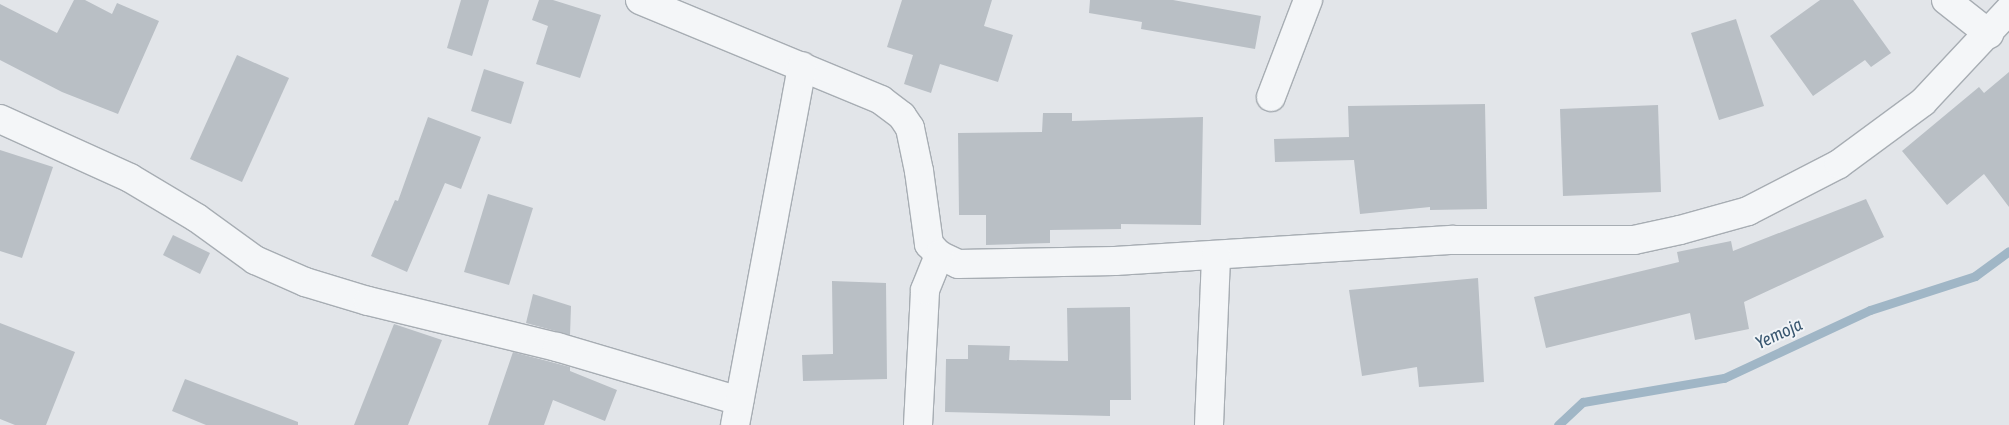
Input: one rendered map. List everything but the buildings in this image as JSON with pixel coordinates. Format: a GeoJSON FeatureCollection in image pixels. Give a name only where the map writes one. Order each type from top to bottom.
{"type":"FeatureCollection","features":[{"type":"Feature","properties":{"kind":"street"},"geometry":{"type":"LineString","coordinates":[[640,0],[881,100],[902,116],[910,128],[920,171],[929,244],[939,256],[958,264],[1216,255],[1454,240],[1634,240],[1748,211],[1839,164],[1923,102],[1989,34],[2009,10]]}},
{"type":"Feature","properties":{"kind":"street"},"geometry":{"type":"LineString","coordinates":[[1271,97],[1308,0]]}},
{"type":"Feature","properties":{"kind":"street"},"geometry":{"type":"LineString","coordinates":[[1946,0],[1989,34]]}},
{"type":"Feature","properties":{"kind":"street"},"geometry":{"type":"LineString","coordinates":[[0,119],[130,178],[197,218],[255,260],[305,282],[368,301],[557,347],[737,413],[802,66]]}},
{"type":"Feature","properties":{"kind":"street"},"geometry":{"type":"LineString","coordinates":[[1209,425],[1216,255]]}},
{"type":"Feature","properties":{"kind":"street"},"geometry":{"type":"LineString","coordinates":[[918,425],[924,290],[939,256]]}},
{"type":"Feature","properties":{"kind":"waterway","name":"Yemoja"},"geometry":{"type":"LineString","coordinates":[[1558,425],[1583,402],[1724,378],[1870,310],[1975,276],[2009,251]]}}]}
